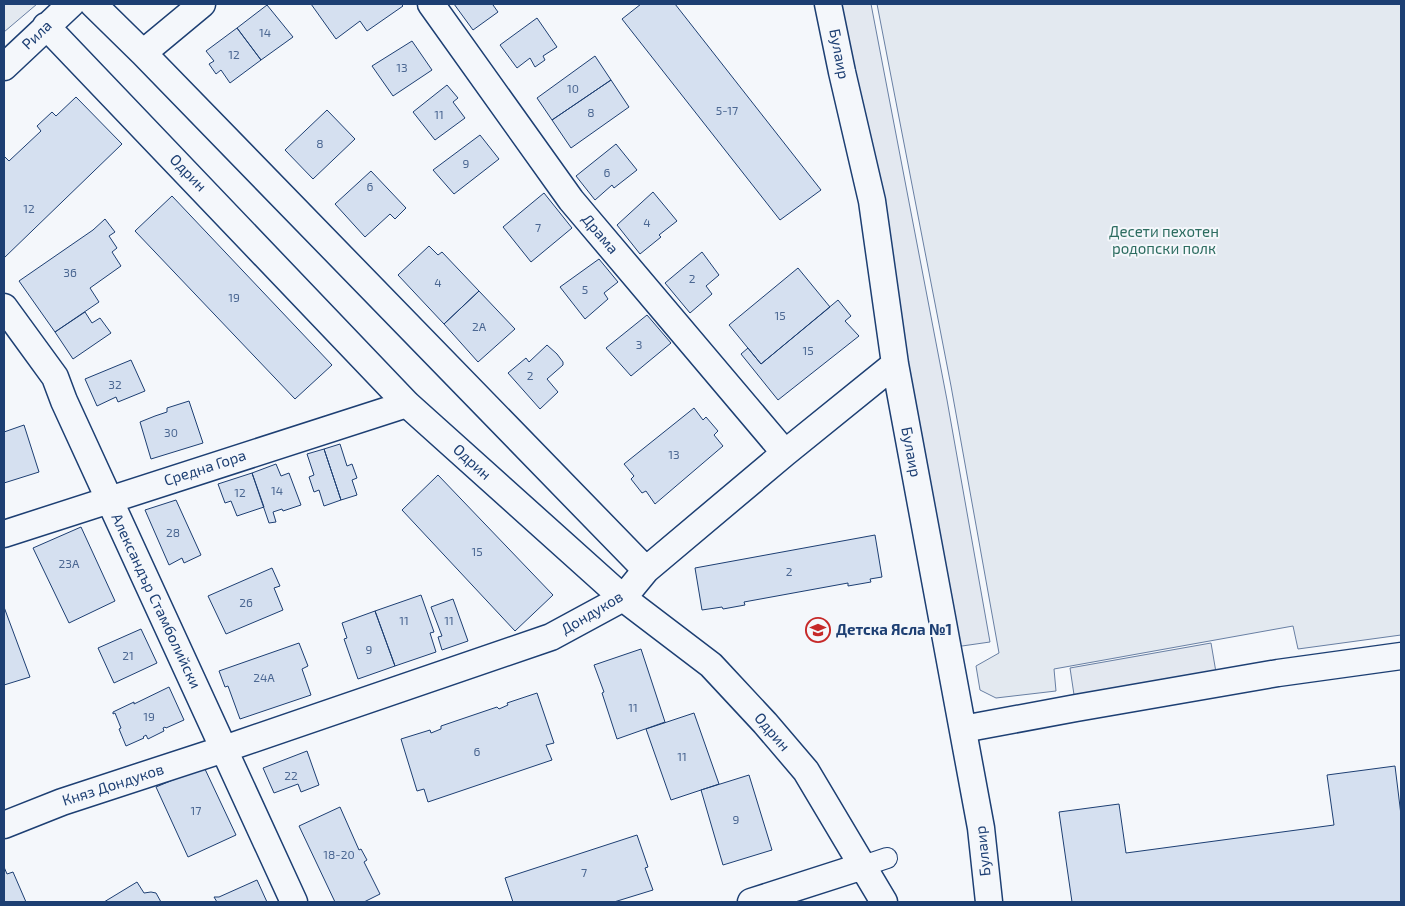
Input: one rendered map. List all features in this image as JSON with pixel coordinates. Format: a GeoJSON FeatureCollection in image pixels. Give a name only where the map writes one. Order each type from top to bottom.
{"type":"FeatureCollection","features":[{"type":"Feature","properties":{"kind":"street","name":"Рила"},"geometry":{"type":"LineString","coordinates":[[4,67],[71,4]]}},
{"type":"Feature","properties":{"kind":"street"},"geometry":{"type":"LineString","coordinates":[[93,4],[143,53],[646,570]]}},
{"type":"Feature","properties":{"kind":"street"},"geometry":{"type":"LineString","coordinates":[[143,53],[202,4]]}},
{"type":"Feature","properties":{"kind":"street","name":"Драма"},"geometry":{"type":"LineString","coordinates":[[431,4],[571,200],[784,453]]}},
{"type":"Feature","properties":{"kind":"street","name":"Булаир"},"geometry":{"type":"LineString","coordinates":[[828,4],[872,201],[895,364],[981,828],[988,902]]}},
{"type":"Feature","properties":{"kind":"street","name":"Одрин"},"geometry":{"type":"LineString","coordinates":[[46,26],[407,404],[623,598],[711,665],[765,723],[806,771],[884,902]]}},
{"type":"Feature","properties":{"kind":"street","name":"Александър Стамболийски"},"geometry":{"type":"LineString","coordinates":[[4,307],[55,377],[64,401],[294,902]]}},
{"type":"Feature","properties":{"kind":"street","name":"Дондуков"},"geometry":{"type":"LineString","coordinates":[[224,749],[551,637],[623,598],[646,570],[784,453],[895,364]]}},
{"type":"Feature","properties":{"kind":"street","name":"Средна Гора"},"geometry":{"type":"LineString","coordinates":[[4,534],[407,404]]}},
{"type":"Feature","properties":{"kind":"street"},"geometry":{"type":"LineString","coordinates":[[963,730],[1076,708],[1278,674],[1401,656]]}},
{"type":"Feature","properties":{"kind":"street","name":"Княз Дондуков"},"geometry":{"type":"LineString","coordinates":[[4,825],[62,802],[224,749]]}},
{"type":"Feature","properties":{"kind":"street"},"geometry":{"type":"LineString","coordinates":[[750,902],[887,858]]}},
{"type":"Feature","properties":{"kind":"green space"},"geometry":{"type":"Polygon","coordinates":[[[4,4],[37,4],[4,32],[4,4]]]}},
{"type":"Feature","properties":{"kind":"green space","name":"Десети пехотен родопски полк"},"geometry":{"type":"Polygon","coordinates":[[[877,4],[1401,4],[1401,635],[1298,649],[1293,626],[1054,669],[1056,691],[996,698],[980,690],[976,666],[999,653],[951,386],[877,4]]]}},
{"type":"Feature","properties":{"kind":"shaded area"},"geometry":{"type":"Polygon","coordinates":[[[828,4],[871,4],[947,400],[990,642],[948,648],[828,4]]]}},
{"type":"Feature","properties":{"kind":"shaded area"},"geometry":{"type":"Polygon","coordinates":[[[1211,643],[1218,684],[1076,708],[1070,668],[1211,643]]]}},
{"type":"Feature","properties":{"kind":"building"},"geometry":{"type":"Polygon","coordinates":[[[311,4],[401,4],[403,6],[367,31],[360,21],[336,39],[311,4]]]}},
{"type":"Feature","properties":{"kind":"building"},"geometry":{"type":"Polygon","coordinates":[[[454,4],[495,4],[493,5],[498,12],[473,30],[454,4]]]}},
{"type":"Feature","properties":{"kind":"building"},"geometry":{"type":"Polygon","coordinates":[[[641,4],[675,4],[821,190],[780,220],[622,19],[641,4]]]}},
{"type":"Feature","properties":{"kind":"building"},"geometry":{"type":"Polygon","coordinates":[[[267,5],[293,37],[261,60],[237,28],[267,5]]]}},
{"type":"Feature","properties":{"kind":"building"},"geometry":{"type":"Polygon","coordinates":[[[537,18],[557,47],[543,56],[545,60],[535,67],[530,58],[517,68],[500,45],[537,18]]]}},
{"type":"Feature","properties":{"kind":"building"},"geometry":{"type":"Polygon","coordinates":[[[237,28],[261,60],[230,83],[221,70],[216,74],[209,64],[214,61],[206,51],[237,28]]]}},
{"type":"Feature","properties":{"kind":"building"},"geometry":{"type":"Polygon","coordinates":[[[412,41],[432,70],[393,96],[372,66],[412,41]]]}},
{"type":"Feature","properties":{"kind":"building"},"geometry":{"type":"Polygon","coordinates":[[[595,56],[611,80],[552,120],[537,98],[595,56]]]}},
{"type":"Feature","properties":{"kind":"building"},"geometry":{"type":"Polygon","coordinates":[[[611,80],[629,107],[571,148],[552,120],[611,80]]]}},
{"type":"Feature","properties":{"kind":"building"},"geometry":{"type":"Polygon","coordinates":[[[447,85],[458,98],[453,102],[465,118],[435,140],[413,112],[447,85]]]}},
{"type":"Feature","properties":{"kind":"building"},"geometry":{"type":"Polygon","coordinates":[[[76,97],[122,144],[4,258],[4,156],[9,161],[41,131],[37,126],[52,112],[56,116],[76,97]]]}},
{"type":"Feature","properties":{"kind":"building"},"geometry":{"type":"Polygon","coordinates":[[[327,110],[355,139],[313,179],[285,150],[327,110]]]}},
{"type":"Feature","properties":{"kind":"building"},"geometry":{"type":"Polygon","coordinates":[[[480,135],[499,159],[454,194],[433,170],[480,135]]]}},
{"type":"Feature","properties":{"kind":"building"},"geometry":{"type":"Polygon","coordinates":[[[616,144],[637,170],[614,188],[612,185],[595,200],[576,176],[616,144]]]}},
{"type":"Feature","properties":{"kind":"building"},"geometry":{"type":"Polygon","coordinates":[[[371,171],[406,208],[395,219],[390,214],[365,237],[335,204],[371,171]]]}},
{"type":"Feature","properties":{"kind":"building"},"geometry":{"type":"Polygon","coordinates":[[[653,192],[677,221],[659,235],[661,237],[640,254],[617,225],[653,192]]]}},
{"type":"Feature","properties":{"kind":"building"},"geometry":{"type":"Polygon","coordinates":[[[544,193],[572,228],[531,262],[503,227],[544,193]]]}},
{"type":"Feature","properties":{"kind":"building"},"geometry":{"type":"Polygon","coordinates":[[[172,196],[332,365],[295,399],[135,231],[172,196]]]}},
{"type":"Feature","properties":{"kind":"building"},"geometry":{"type":"Polygon","coordinates":[[[105,219],[115,232],[109,236],[117,248],[112,252],[121,266],[90,288],[99,302],[55,332],[19,281],[93,230],[105,219]]]}},
{"type":"Feature","properties":{"kind":"building"},"geometry":{"type":"Polygon","coordinates":[[[429,246],[438,255],[442,252],[479,291],[444,324],[398,275],[429,246]]]}},
{"type":"Feature","properties":{"kind":"building"},"geometry":{"type":"Polygon","coordinates":[[[702,252],[719,275],[706,286],[712,294],[690,313],[665,283],[702,252]]]}},
{"type":"Feature","properties":{"kind":"building"},"geometry":{"type":"Polygon","coordinates":[[[599,259],[618,282],[604,293],[608,299],[585,319],[560,287],[599,259]]]}},
{"type":"Feature","properties":{"kind":"building"},"geometry":{"type":"Polygon","coordinates":[[[798,268],[830,307],[761,364],[729,325],[798,268]]]}},
{"type":"Feature","properties":{"kind":"building"},"geometry":{"type":"Polygon","coordinates":[[[479,291],[515,329],[478,362],[444,324],[479,291]]]}},
{"type":"Feature","properties":{"kind":"building"},"geometry":{"type":"Polygon","coordinates":[[[838,300],[851,316],[845,321],[859,336],[778,400],[741,354],[748,348],[761,364],[838,300]]]}},
{"type":"Feature","properties":{"kind":"building"},"geometry":{"type":"Polygon","coordinates":[[[85,312],[92,323],[100,318],[111,333],[73,359],[55,332],[85,312]]]}},
{"type":"Feature","properties":{"kind":"building"},"geometry":{"type":"Polygon","coordinates":[[[647,315],[671,343],[631,376],[606,348],[647,315]]]}},
{"type":"Feature","properties":{"kind":"building"},"geometry":{"type":"Polygon","coordinates":[[[547,345],[557,354],[563,365],[547,379],[558,392],[540,409],[508,373],[526,358],[529,362],[547,345]]]}},
{"type":"Feature","properties":{"kind":"building"},"geometry":{"type":"Polygon","coordinates":[[[131,360],[145,391],[118,402],[116,397],[97,406],[85,379],[131,360]]]}},
{"type":"Feature","properties":{"kind":"building"},"geometry":{"type":"Polygon","coordinates":[[[189,401],[203,443],[151,459],[140,422],[167,412],[167,408],[189,401]]]}},
{"type":"Feature","properties":{"kind":"building"},"geometry":{"type":"Polygon","coordinates":[[[694,408],[703,420],[706,417],[718,431],[714,435],[723,446],[655,504],[646,491],[642,493],[631,479],[634,476],[624,464],[694,408]]]}},
{"type":"Feature","properties":{"kind":"building"},"geometry":{"type":"Polygon","coordinates":[[[24,425],[39,472],[4,483],[4,432],[24,425]]]}},
{"type":"Feature","properties":{"kind":"building"},"geometry":{"type":"Polygon","coordinates":[[[340,444],[347,466],[352,464],[357,478],[352,480],[357,495],[341,500],[324,449],[340,444]]]}},
{"type":"Feature","properties":{"kind":"building"},"geometry":{"type":"Polygon","coordinates":[[[324,449],[341,500],[324,506],[319,490],[314,492],[309,477],[314,475],[307,454],[324,449]]]}},
{"type":"Feature","properties":{"kind":"building"},"geometry":{"type":"Polygon","coordinates":[[[276,464],[281,476],[289,473],[301,505],[273,512],[276,522],[269,523],[252,473],[276,464]]]}},
{"type":"Feature","properties":{"kind":"building"},"geometry":{"type":"Polygon","coordinates":[[[252,473],[264,507],[237,516],[231,501],[225,503],[218,484],[252,473]]]}},
{"type":"Feature","properties":{"kind":"building"},"geometry":{"type":"Polygon","coordinates":[[[438,475],[553,595],[515,631],[402,510],[438,475]]]}},
{"type":"Feature","properties":{"kind":"building"},"geometry":{"type":"Polygon","coordinates":[[[176,500],[201,555],[184,563],[182,558],[169,565],[145,510],[176,500]]]}},
{"type":"Feature","properties":{"kind":"building"},"geometry":{"type":"Polygon","coordinates":[[[81,527],[115,601],[69,623],[33,548],[81,527]]]}},
{"type":"Feature","properties":{"kind":"building"},"geometry":{"type":"Polygon","coordinates":[[[875,535],[882,577],[870,579],[871,582],[848,586],[848,583],[744,602],[745,605],[702,610],[695,568],[875,535]]]}},
{"type":"Feature","properties":{"kind":"building"},"geometry":{"type":"Polygon","coordinates":[[[272,568],[280,586],[274,588],[283,610],[226,634],[208,596],[272,568]]]}},
{"type":"Feature","properties":{"kind":"building"},"geometry":{"type":"Polygon","coordinates":[[[421,595],[434,632],[430,633],[436,652],[395,666],[375,611],[421,595]]]}},
{"type":"Feature","properties":{"kind":"building"},"geometry":{"type":"Polygon","coordinates":[[[453,599],[468,641],[442,650],[438,637],[442,636],[431,607],[453,599]]]}},
{"type":"Feature","properties":{"kind":"building"},"geometry":{"type":"Polygon","coordinates":[[[4,607],[30,677],[4,685],[4,607]]]}},
{"type":"Feature","properties":{"kind":"building"},"geometry":{"type":"Polygon","coordinates":[[[375,611],[395,666],[358,679],[344,639],[347,638],[342,623],[375,611]]]}},
{"type":"Feature","properties":{"kind":"building"},"geometry":{"type":"Polygon","coordinates":[[[141,629],[157,663],[114,683],[98,648],[141,629]]]}},
{"type":"Feature","properties":{"kind":"building"},"geometry":{"type":"Polygon","coordinates":[[[299,643],[308,666],[302,669],[311,695],[240,719],[228,686],[225,687],[219,671],[299,643]]]}},
{"type":"Feature","properties":{"kind":"building"},"geometry":{"type":"Polygon","coordinates":[[[641,649],[665,722],[617,739],[602,693],[604,692],[594,665],[641,649]]]}},
{"type":"Feature","properties":{"kind":"building"},"geometry":{"type":"Polygon","coordinates":[[[169,687],[184,720],[163,728],[164,731],[148,739],[146,735],[144,738],[126,746],[119,729],[121,728],[113,712],[169,687]]]}},
{"type":"Feature","properties":{"kind":"building"},"geometry":{"type":"Polygon","coordinates":[[[537,693],[554,743],[546,745],[552,760],[428,802],[424,789],[417,791],[401,739],[430,730],[431,733],[441,729],[441,726],[497,707],[499,709],[508,705],[507,703],[537,693]]]}},
{"type":"Feature","properties":{"kind":"building"},"geometry":{"type":"Polygon","coordinates":[[[694,713],[719,784],[671,800],[646,729],[694,713]]]}},
{"type":"Feature","properties":{"kind":"building"},"geometry":{"type":"Polygon","coordinates":[[[307,751],[319,785],[301,792],[298,784],[274,793],[263,768],[307,751]]]}},
{"type":"Feature","properties":{"kind":"building"},"geometry":{"type":"Polygon","coordinates":[[[1395,766],[1401,815],[1401,902],[1072,902],[1059,812],[1119,804],[1126,853],[1334,825],[1327,775],[1395,766]]]}},
{"type":"Feature","properties":{"kind":"building"},"geometry":{"type":"Polygon","coordinates":[[[204,767],[236,835],[188,857],[156,787],[204,767]]]}},
{"type":"Feature","properties":{"kind":"building"},"geometry":{"type":"Polygon","coordinates":[[[749,775],[772,850],[723,865],[701,790],[749,775]]]}},
{"type":"Feature","properties":{"kind":"building"},"geometry":{"type":"Polygon","coordinates":[[[340,807],[359,850],[361,849],[367,860],[364,862],[380,894],[364,902],[335,902],[299,826],[340,807]]]}},
{"type":"Feature","properties":{"kind":"building"},"geometry":{"type":"Polygon","coordinates":[[[637,835],[648,867],[645,868],[653,890],[614,902],[513,902],[505,878],[637,835]]]}},
{"type":"Feature","properties":{"kind":"building"},"geometry":{"type":"Polygon","coordinates":[[[4,867],[7,874],[13,872],[26,902],[4,902],[4,867]]]}},
{"type":"Feature","properties":{"kind":"building"},"geometry":{"type":"Polygon","coordinates":[[[257,880],[267,902],[217,902],[214,897],[219,897],[257,880]]]}},
{"type":"Feature","properties":{"kind":"building"},"geometry":{"type":"Polygon","coordinates":[[[137,882],[144,893],[156,893],[161,902],[104,902],[137,882]]]}},
{"type":"Feature","properties":{"kind":"place","name":"Детска Ясла №1"},"geometry":{"type":"Point","coordinates":[818,630]}}]}
